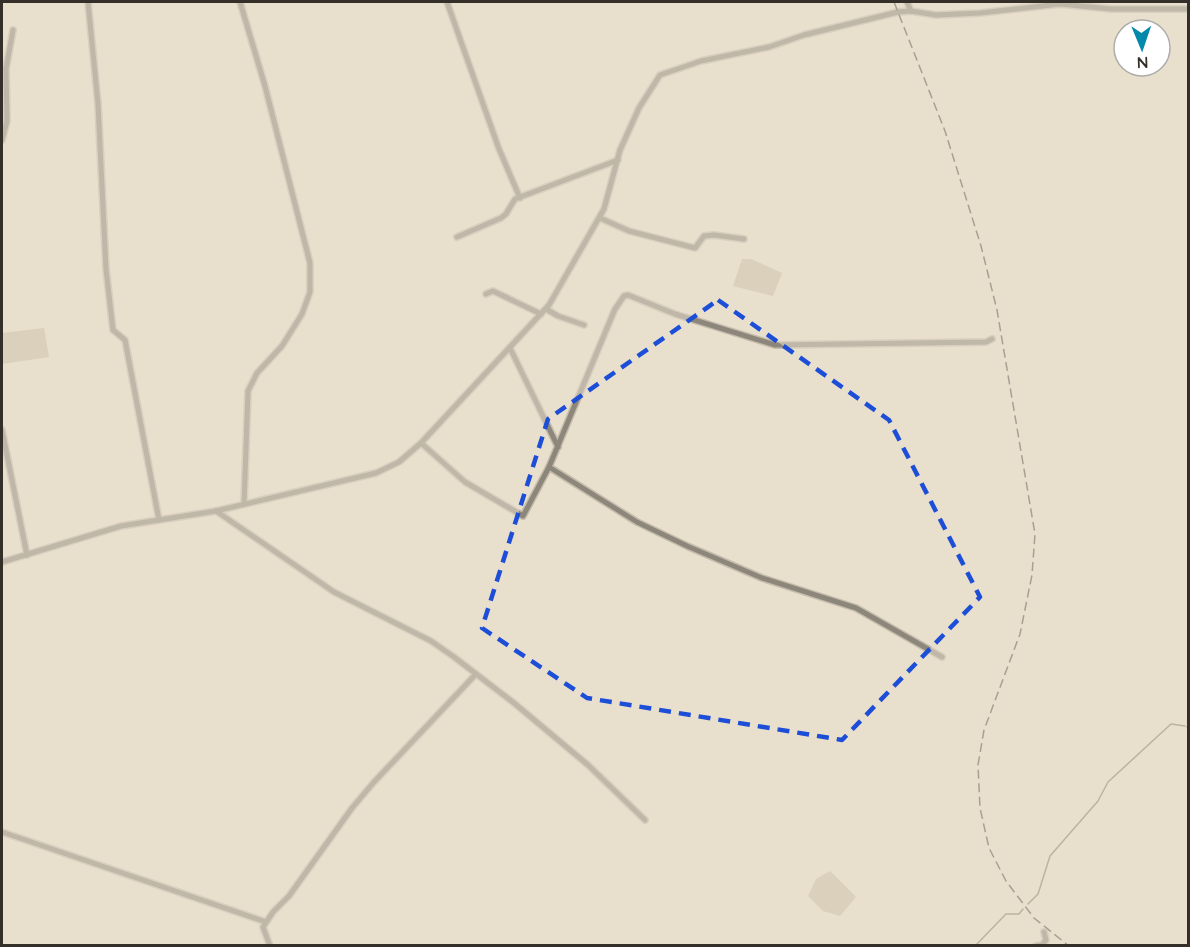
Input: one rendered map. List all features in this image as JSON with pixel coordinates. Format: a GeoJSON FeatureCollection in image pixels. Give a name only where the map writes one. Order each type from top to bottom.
{"type":"FeatureCollection","features":[{"type":"Feature","properties":{"kind":"street"},"geometry":{"type":"LineString","coordinates":[[88,2],[98,104],[106,270],[113,330],[125,340],[159,520]]}},
{"type":"Feature","properties":{"kind":"street"},"geometry":{"type":"LineString","coordinates":[[240,2],[266,86],[310,263],[310,292],[302,314],[282,346],[257,373],[248,391],[244,504]]}},
{"type":"Feature","properties":{"kind":"street"},"geometry":{"type":"LineString","coordinates":[[447,2],[499,149],[520,198]]}},
{"type":"Feature","properties":{"kind":"street"},"geometry":{"type":"LineString","coordinates":[[907,2],[911,11]]}},
{"type":"Feature","properties":{"kind":"street"},"geometry":{"type":"LineString","coordinates":[[2,562],[121,526],[216,511],[376,473],[399,462],[421,443],[546,309],[600,218],[618,160],[639,108],[660,75],[701,61],[769,46],[898,12],[911,11],[936,15],[1060,4],[1111,9],[1188,9]]}},
{"type":"Feature","properties":{"kind":"street"},"geometry":{"type":"LineString","coordinates":[[2,140],[7,121],[6,69],[13,30]]}},
{"type":"Feature","properties":{"kind":"street"},"geometry":{"type":"LineString","coordinates":[[457,237],[501,218],[515,199],[618,160]]}},
{"type":"Feature","properties":{"kind":"street"},"geometry":{"type":"LineString","coordinates":[[600,218],[629,231],[695,248],[704,237],[714,235],[744,239]]}},
{"type":"Feature","properties":{"kind":"street"},"geometry":{"type":"LineString","coordinates":[[486,294],[493,291],[541,314]]}},
{"type":"Feature","properties":{"kind":"street"},"geometry":{"type":"LineString","coordinates":[[421,443],[465,482],[523,516],[549,467],[615,309],[624,296],[633,296],[675,314],[775,345],[986,342],[992,339]]}},
{"type":"Feature","properties":{"kind":"street"},"geometry":{"type":"LineString","coordinates":[[546,309],[584,325]]}},
{"type":"Feature","properties":{"kind":"street"},"geometry":{"type":"LineString","coordinates":[[510,348],[558,447]]}},
{"type":"Feature","properties":{"kind":"street"},"geometry":{"type":"LineString","coordinates":[[2,430],[27,555]]}},
{"type":"Feature","properties":{"kind":"street"},"geometry":{"type":"LineString","coordinates":[[549,467],[637,522],[762,578],[856,608],[942,657]]}},
{"type":"Feature","properties":{"kind":"street"},"geometry":{"type":"LineString","coordinates":[[216,511],[334,592],[430,641],[476,674],[588,765],[645,820]]}},
{"type":"Feature","properties":{"kind":"street"},"geometry":{"type":"LineString","coordinates":[[270,945],[263,930],[266,922],[289,896],[352,808],[476,674]]}},
{"type":"Feature","properties":{"kind":"street"},"geometry":{"type":"LineString","coordinates":[[2,832],[266,922]]}},
{"type":"Feature","properties":{"kind":"street"},"geometry":{"type":"LineString","coordinates":[[1036,945],[1042,945],[1046,940],[1044,932]]}},
{"type":"Feature","properties":{"kind":"highlighted area"},"geometry":{"type":"Polygon","coordinates":[[[718,300],[889,420],[980,597],[842,740],[587,698],[482,628],[548,419],[718,300]]]}},
{"type":"Feature","properties":{"kind":"shaded area"},"geometry":{"type":"Polygon","coordinates":[[[742,259],[751,259],[782,273],[773,296],[733,286],[742,259]]]}},
{"type":"Feature","properties":{"kind":"shaded area"},"geometry":{"type":"Polygon","coordinates":[[[44,328],[49,357],[2,364],[2,333],[44,328]]]}},
{"type":"Feature","properties":{"kind":"shaded area"},"geometry":{"type":"Polygon","coordinates":[[[830,871],[856,897],[840,916],[823,911],[808,896],[816,879],[830,871]]]}},
{"type":"Feature","properties":{"kind":"waterway"},"geometry":{"type":"LineString","coordinates":[[1028,904],[1038,894],[1050,856],[1098,801],[1108,782],[1171,724],[1185,726]]}},
{"type":"Feature","properties":{"kind":"waterway"},"geometry":{"type":"LineString","coordinates":[[975,946],[1006,914],[1019,914],[1023,909]]}},
{"type":"Feature","properties":{"kind":"railway"},"geometry":{"type":"LineString","coordinates":[[894,2],[945,131],[981,246],[997,310],[1035,534],[1032,575],[1020,634],[984,730],[978,765],[980,808],[989,848],[1006,881],[1034,918],[1069,946]]}}]}
